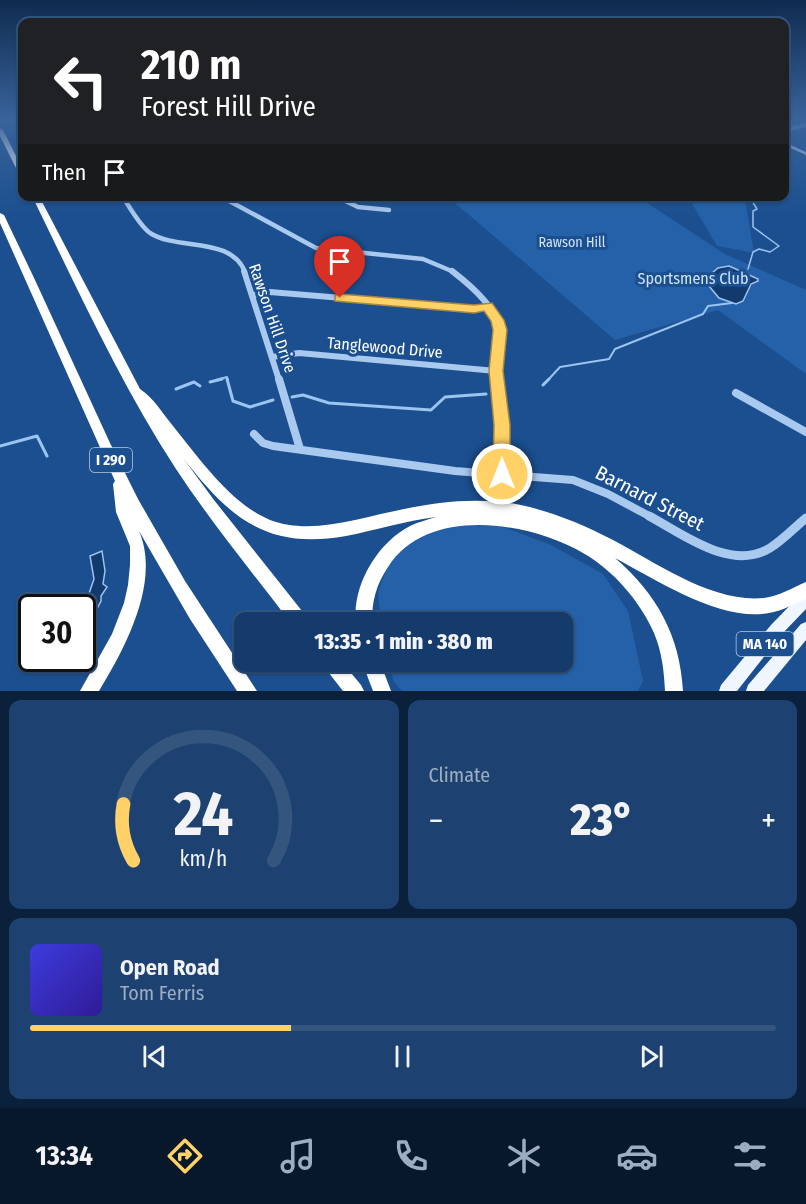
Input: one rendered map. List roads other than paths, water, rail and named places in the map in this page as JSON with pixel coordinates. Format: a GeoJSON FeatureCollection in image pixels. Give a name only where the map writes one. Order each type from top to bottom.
{"type":"FeatureCollection","features":[{"type":"Feature","properties":{"kind":"highway"},"geometry":{"type":"LineString","coordinates":[[11,152],[18,166]]}},
{"type":"Feature","properties":{"kind":"highway"},"geometry":{"type":"LineString","coordinates":[[37,201],[110,344],[198,491],[292,612]]}},
{"type":"Feature","properties":{"kind":"highway","name":"I 290"},"geometry":{"type":"LineString","coordinates":[[0,215],[118,475],[162,554],[248,691]]}},
{"type":"Feature","properties":{"kind":"highway"},"geometry":{"type":"LineString","coordinates":[[138,393],[152,405],[204,474],[235,504],[262,523],[284,531],[320,532],[420,512],[457,508],[499,509],[562,524],[710,597],[756,607],[785,600],[806,590]]}},
{"type":"Feature","properties":{"kind":"highway"},"geometry":{"type":"LineString","coordinates":[[89,691],[122,632],[137,582],[136,544],[123,513],[118,475]]}},
{"type":"Feature","properties":{"kind":"highway"},"geometry":{"type":"LineString","coordinates":[[364,612],[365,597],[379,562],[407,535],[431,524],[450,520],[481,519],[519,523],[565,537],[590,549],[635,590],[655,617],[668,645],[674,676],[674,691]]}},
{"type":"Feature","properties":{"kind":"highway"},"geometry":{"type":"LineString","coordinates":[[339,672],[355,691]]}},
{"type":"Feature","properties":{"kind":"highway"},"geometry":{"type":"LineString","coordinates":[[375,672],[382,691]]}},
{"type":"Feature","properties":{"kind":"main road","name":"MA 140"},"geometry":{"type":"LineString","coordinates":[[727,691],[776,630],[806,599]]}},
{"type":"Feature","properties":{"kind":"main road","name":"MA 140"},"geometry":{"type":"LineString","coordinates":[[754,691],[806,628]]}},
{"type":"Feature","properties":{"kind":"street","name":"Rawson Hill Drive"},"geometry":{"type":"LineString","coordinates":[[126,201],[149,232],[160,237],[221,250],[238,259],[245,268],[300,449]]}},
{"type":"Feature","properties":{"kind":"street"},"geometry":{"type":"LineString","coordinates":[[229,201],[316,248],[410,257],[442,266],[460,276],[487,306],[500,328],[496,371],[502,425],[502,474]]}},
{"type":"Feature","properties":{"kind":"street"},"geometry":{"type":"LineString","coordinates":[[345,201],[358,207],[389,210]]}},
{"type":"Feature","properties":{"kind":"street"},"geometry":{"type":"LineString","coordinates":[[254,295],[268,292],[474,309],[487,306]]}},
{"type":"Feature","properties":{"kind":"street","name":"Tanglewood Drive"},"geometry":{"type":"LineString","coordinates":[[272,357],[295,353],[496,371]]}},
{"type":"Feature","properties":{"kind":"street"},"geometry":{"type":"LineString","coordinates":[[736,393],[806,432]]}},
{"type":"Feature","properties":{"kind":"street","name":"Barnard Street"},"geometry":{"type":"LineString","coordinates":[[254,434],[268,445],[455,471],[553,477],[586,484],[705,546],[738,557],[754,555],[770,548],[806,518]]}},
{"type":"Feature","properties":{"kind":"waterway"},"geometry":{"type":"LineString","coordinates":[[748,269],[753,252],[759,249],[770,252],[779,246],[753,227],[753,211],[757,209],[752,201]]}},
{"type":"Feature","properties":{"kind":"waterway"},"geometry":{"type":"LineString","coordinates":[[548,380],[560,367],[609,359],[615,349],[703,314],[708,306],[732,303]]}},
{"type":"Feature","properties":{"kind":"waterway"},"geometry":{"type":"LineString","coordinates":[[216,380],[227,377],[228,380]]}},
{"type":"Feature","properties":{"kind":"waterway"},"geometry":{"type":"LineString","coordinates":[[210,382],[222,379]]}},
{"type":"Feature","properties":{"kind":"waterway"},"geometry":{"type":"LineString","coordinates":[[227,379],[233,401],[250,407],[273,400]]}},
{"type":"Feature","properties":{"kind":"waterway"},"geometry":{"type":"LineString","coordinates":[[543,385],[548,380]]}},
{"type":"Feature","properties":{"kind":"waterway"},"geometry":{"type":"LineString","coordinates":[[176,389],[194,382],[200,386]]}},
{"type":"Feature","properties":{"kind":"waterway"},"geometry":{"type":"LineString","coordinates":[[292,397],[303,395],[329,403],[431,410],[445,397],[486,394]]}},
{"type":"Feature","properties":{"kind":"waterway"},"geometry":{"type":"LineString","coordinates":[[0,446],[37,436],[47,456]]}},
{"type":"Feature","properties":{"kind":"park label","name":"Rawson Hill"},"geometry":{"type":"Point","coordinates":[572,242]}},
{"type":"Feature","properties":{"kind":"park label","name":"Sportsmens Club"},"geometry":{"type":"Point","coordinates":[693,278]}}]}
